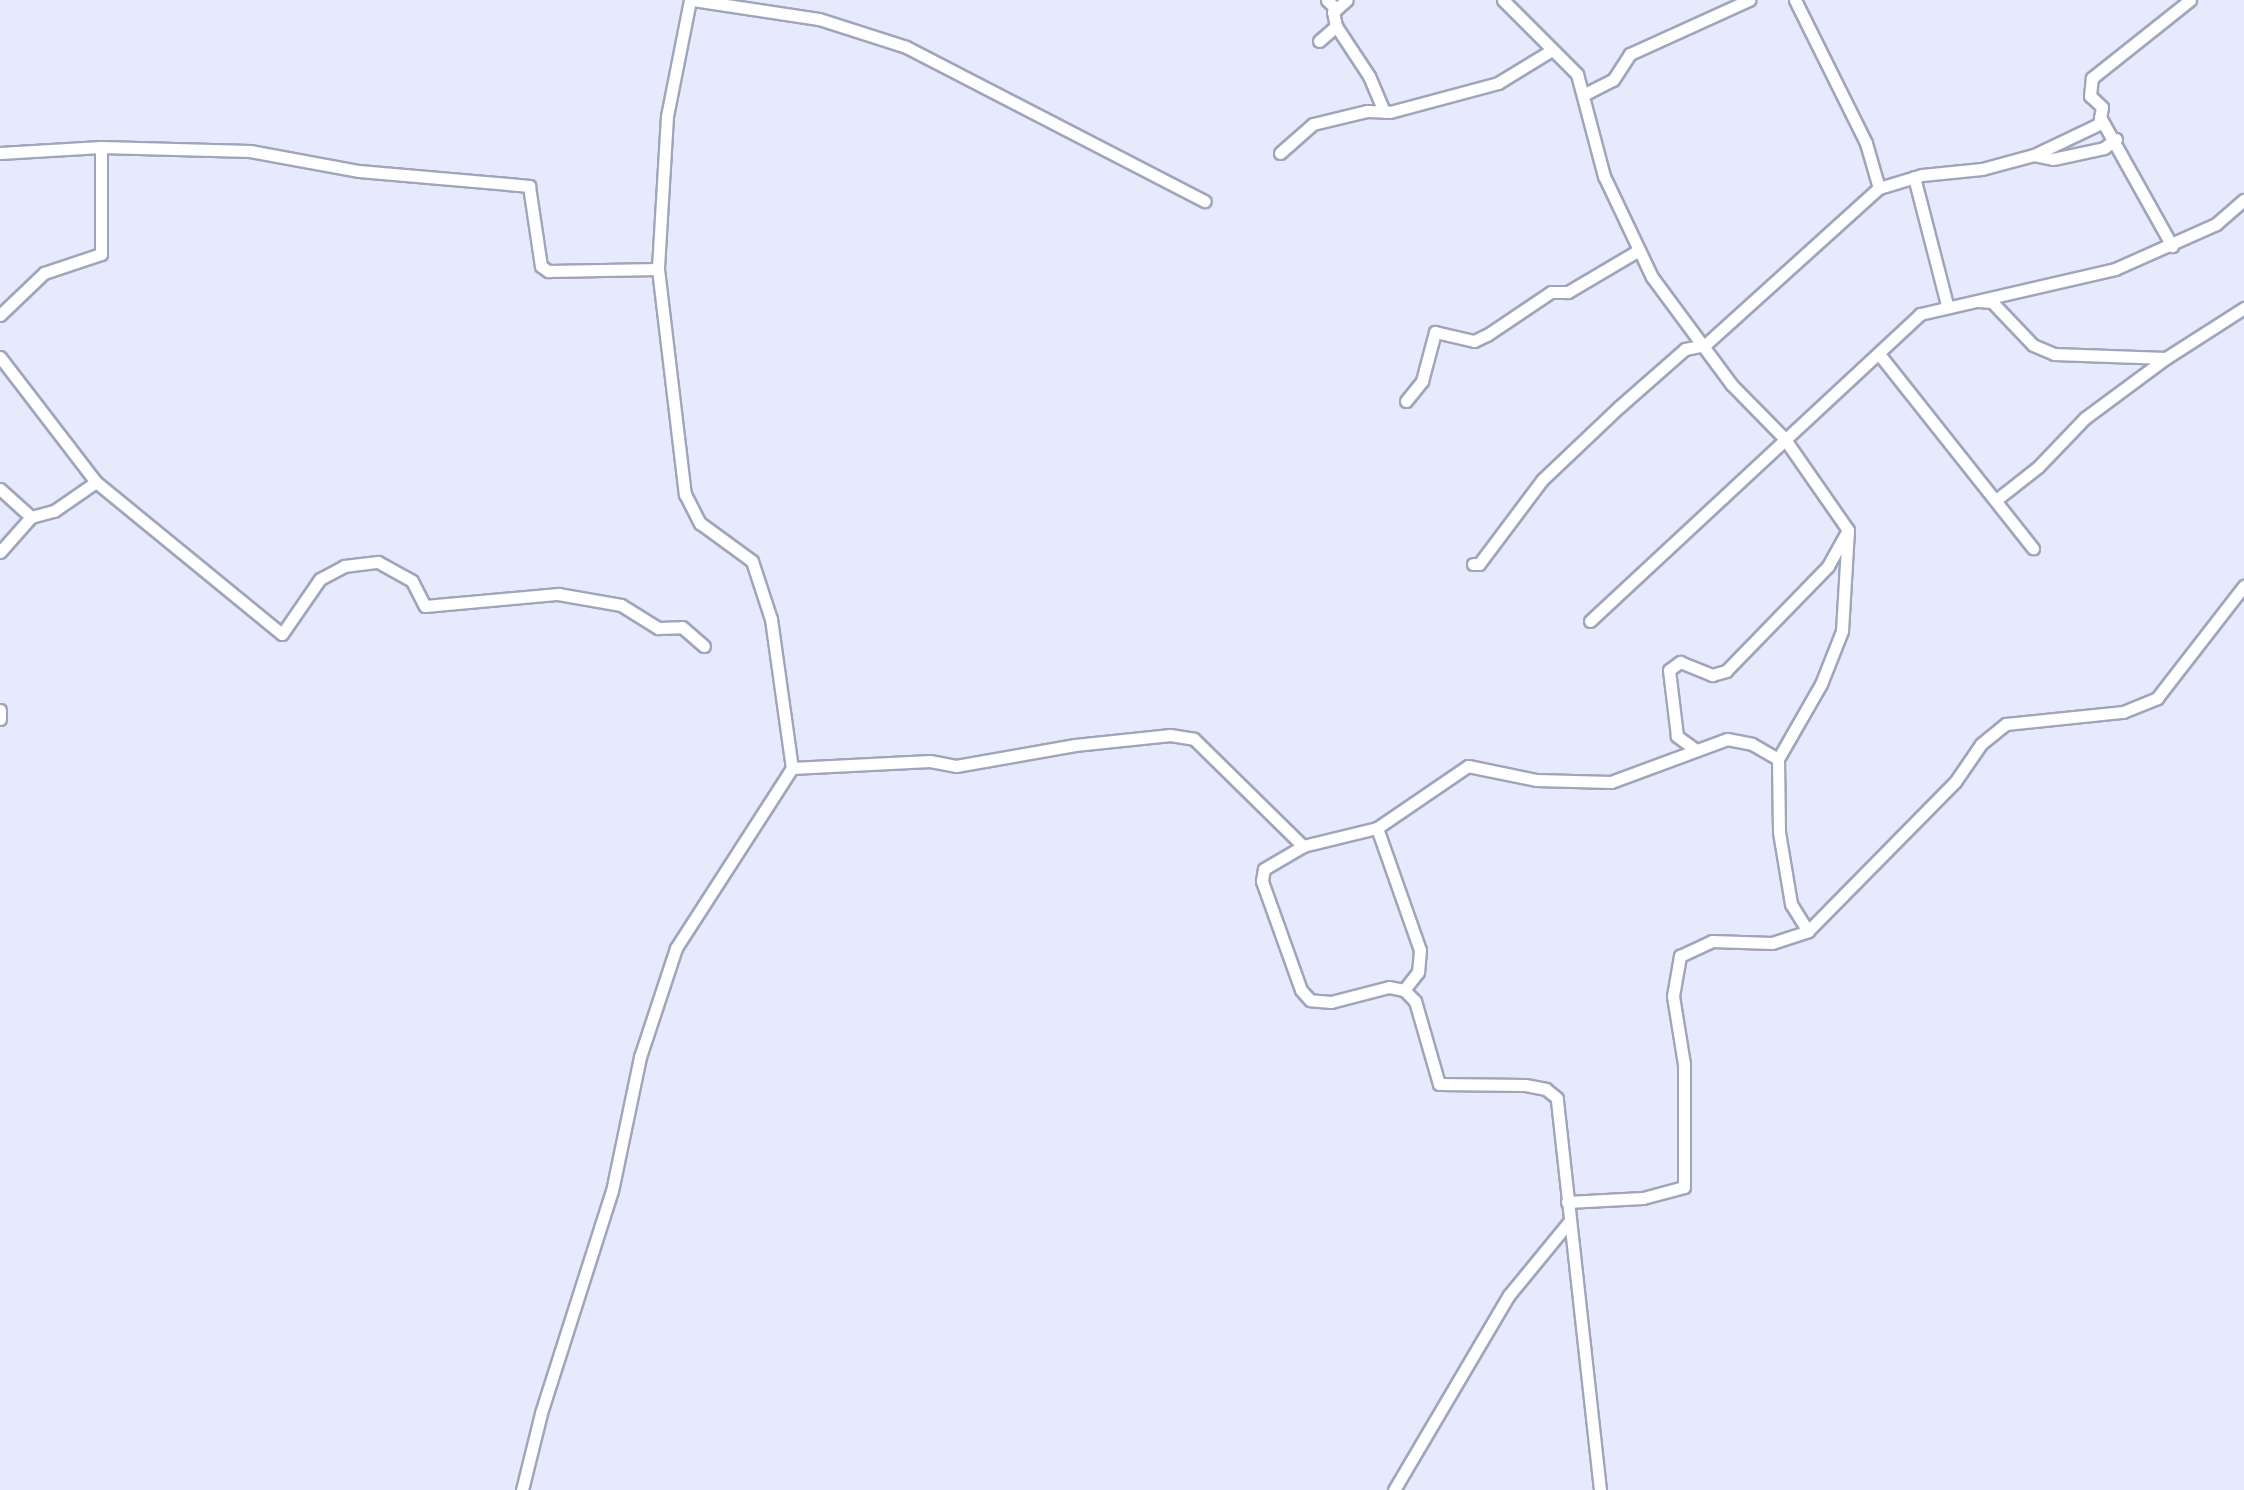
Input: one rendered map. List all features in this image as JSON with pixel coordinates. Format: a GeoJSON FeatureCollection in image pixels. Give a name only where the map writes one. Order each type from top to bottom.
{"type":"FeatureCollection","features":[{"type":"Feature","properties":{"kind":"street"},"geometry":{"type":"LineString","coordinates":[[522,1490],[541,1413],[612,1191],[640,1057],[676,948],[792,768],[771,648],[771,619],[756,571],[738,547],[700,523],[685,494],[658,269],[667,116],[692,0],[819,19],[906,47],[1205,201]]}},
{"type":"Feature","properties":{"kind":"street"},"geometry":{"type":"LineString","coordinates":[[1327,0],[1336,9],[1336,26],[1369,76],[1384,112]]}},
{"type":"Feature","properties":{"kind":"street"},"geometry":{"type":"LineString","coordinates":[[1336,9],[1347,0]]}},
{"type":"Feature","properties":{"kind":"street"},"geometry":{"type":"LineString","coordinates":[[1503,0],[1577,74],[1585,94],[1604,176],[1652,277],[1732,385],[1784,438],[1848,530],[1842,631],[1821,684],[1778,759],[1779,832],[1791,904],[1808,931]]}},
{"type":"Feature","properties":{"kind":"street"},"geometry":{"type":"LineString","coordinates":[[1585,94],[1613,80],[1630,54],[1749,0]]}},
{"type":"Feature","properties":{"kind":"street"},"geometry":{"type":"LineString","coordinates":[[1795,0],[1866,143],[1879,188]]}},
{"type":"Feature","properties":{"kind":"street"},"geometry":{"type":"LineString","coordinates":[[1473,564],[1479,564],[1542,480],[1619,407],[1685,349],[1705,345],[1879,188],[1914,177],[1982,169],[2034,155],[2099,124],[2102,107],[2090,96],[2092,78],[2190,0]]}},
{"type":"Feature","properties":{"kind":"street"},"geometry":{"type":"LineString","coordinates":[[1319,41],[1336,26]]}},
{"type":"Feature","properties":{"kind":"street"},"geometry":{"type":"LineString","coordinates":[[1280,153],[1313,124],[1384,112],[1498,83],[1552,50]]}},
{"type":"Feature","properties":{"kind":"street"},"geometry":{"type":"LineString","coordinates":[[2100,117],[2116,139],[2172,246]]}},
{"type":"Feature","properties":{"kind":"street"},"geometry":{"type":"LineString","coordinates":[[2034,155],[2053,159],[2104,148],[2116,139]]}},
{"type":"Feature","properties":{"kind":"street"},"geometry":{"type":"LineString","coordinates":[[0,153],[101,147],[250,151],[359,171],[529,186],[541,266],[548,271],[658,269]]}},
{"type":"Feature","properties":{"kind":"street"},"geometry":{"type":"LineString","coordinates":[[0,315],[44,273],[101,254],[101,147]]}},
{"type":"Feature","properties":{"kind":"street"},"geometry":{"type":"LineString","coordinates":[[1914,177],[1947,305]]}},
{"type":"Feature","properties":{"kind":"street"},"geometry":{"type":"LineString","coordinates":[[1590,621],[1634,584],[1675,539],[1744,482],[1784,438],[1920,314],[1947,305],[2115,269],[2216,224],[2244,200]]}},
{"type":"Feature","properties":{"kind":"street"},"geometry":{"type":"LineString","coordinates":[[1406,401],[1422,381],[1435,332],[1474,341],[1551,292],[1568,292],[1639,250]]}},
{"type":"Feature","properties":{"kind":"street"},"geometry":{"type":"LineString","coordinates":[[1970,300],[1992,302],[2033,345],[2054,354],[2166,358]]}},
{"type":"Feature","properties":{"kind":"street"},"geometry":{"type":"LineString","coordinates":[[1996,500],[2038,467],[2085,418],[2166,358],[2244,308]]}},
{"type":"Feature","properties":{"kind":"street"},"geometry":{"type":"LineString","coordinates":[[1879,354],[2033,548]]}},
{"type":"Feature","properties":{"kind":"street"},"geometry":{"type":"LineString","coordinates":[[0,357],[96,482],[282,634],[320,579],[344,566],[378,562],[412,581],[425,606],[558,594],[621,605],[658,628],[682,627],[704,646]]}},
{"type":"Feature","properties":{"kind":"street"},"geometry":{"type":"LineString","coordinates":[[0,552],[31,517],[54,511],[96,482]]}},
{"type":"Feature","properties":{"kind":"street"},"geometry":{"type":"LineString","coordinates":[[0,489],[31,517]]}},
{"type":"Feature","properties":{"kind":"street"},"geometry":{"type":"LineString","coordinates":[[1696,750],[1677,736],[1669,670],[1680,662],[1712,675],[1726,671],[1828,566],[1848,530]]}},
{"type":"Feature","properties":{"kind":"street"},"geometry":{"type":"LineString","coordinates":[[1567,1202],[1643,1198],[1684,1187],[1684,1064],[1673,996],[1680,956],[1712,941],[1772,943],[1808,931],[1955,782],[1981,744],[2006,724],[2123,712],[2157,698],[2244,586]]}},
{"type":"Feature","properties":{"kind":"street"},"geometry":{"type":"LineString","coordinates":[[0,710],[0,719]]}},
{"type":"Feature","properties":{"kind":"street"},"geometry":{"type":"LineString","coordinates":[[792,768],[930,761],[956,766],[1075,745],[1170,735],[1194,739],[1303,846]]}},
{"type":"Feature","properties":{"kind":"street"},"geometry":{"type":"LineString","coordinates":[[1600,1490],[1557,1098],[1546,1089],[1525,1085],[1439,1084],[1415,1001],[1404,990],[1389,987],[1317,1003],[1301,990],[1262,881],[1264,869],[1303,846],[1377,828],[1468,766],[1536,780],[1611,782],[1727,739],[1742,740],[1778,759]]}},
{"type":"Feature","properties":{"kind":"street"},"geometry":{"type":"LineString","coordinates":[[1377,828],[1420,950],[1418,972],[1404,990]]}},
{"type":"Feature","properties":{"kind":"street"},"geometry":{"type":"LineString","coordinates":[[1394,1490],[1509,1295],[1569,1222]]}}]}
